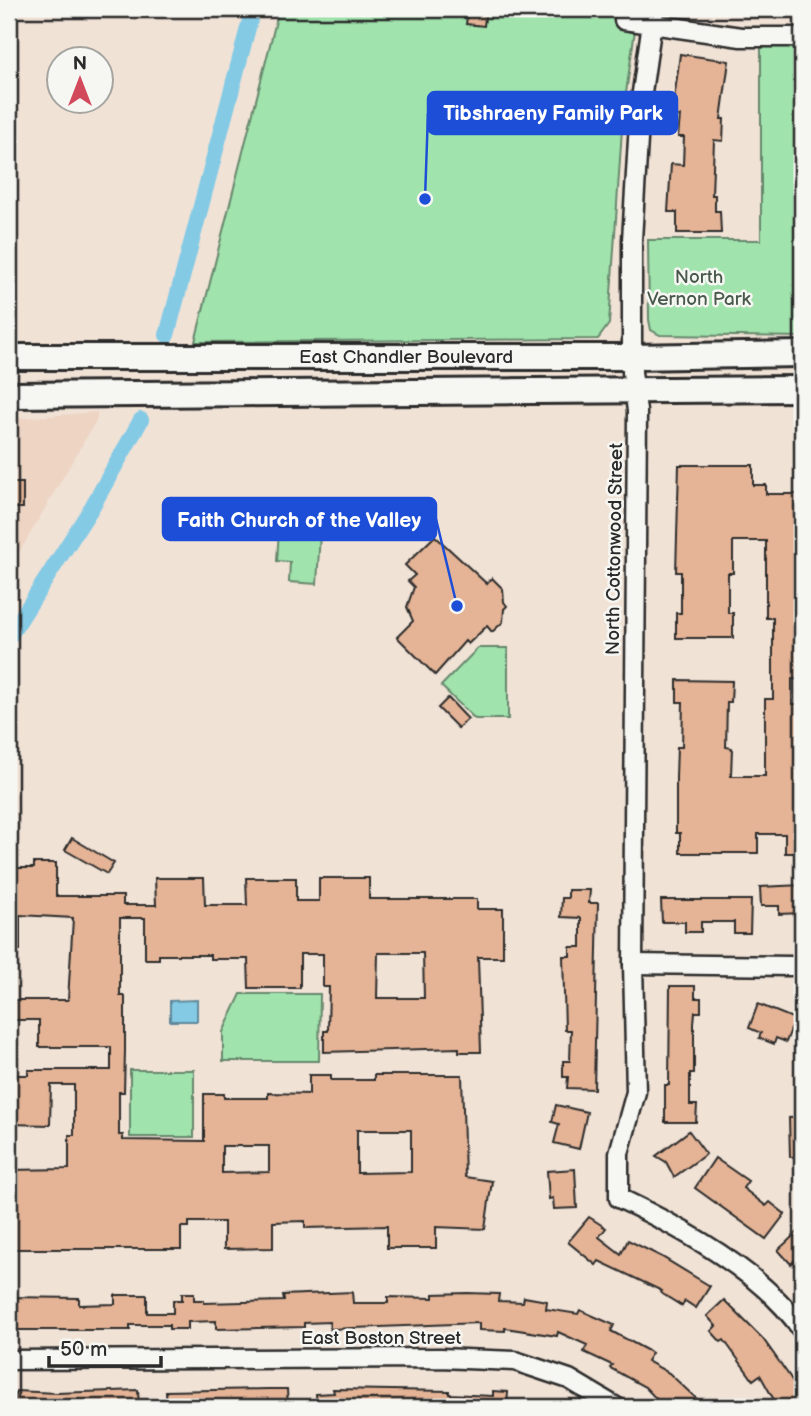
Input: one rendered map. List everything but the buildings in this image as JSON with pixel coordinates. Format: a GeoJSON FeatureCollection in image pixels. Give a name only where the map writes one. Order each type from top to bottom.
{"type":"FeatureCollection","features":[{"type":"Feature","properties":{"kind":"main road","name":"East Chandler Boulevard"},"geometry":{"type":"LineString","coordinates":[[9,357],[632,357],[802,354]]}},
{"type":"Feature","properties":{"kind":"main road"},"geometry":{"type":"LineString","coordinates":[[340,392],[351,378],[435,374],[448,357]]}},
{"type":"Feature","properties":{"kind":"main road","name":"East Chandler Boulevard"},"geometry":{"type":"LineString","coordinates":[[9,395],[802,389]]}},
{"type":"Feature","properties":{"kind":"street"},"geometry":{"type":"LineString","coordinates":[[624,20],[653,17],[741,37],[802,37]]}},
{"type":"Feature","properties":{"kind":"street","name":"North Cottonwood Street"},"geometry":{"type":"LineString","coordinates":[[653,17],[640,106],[635,186],[632,357],[637,442],[633,964],[636,1092],[620,1153],[620,1198],[668,1221],[733,1262],[794,1318],[802,1330]]}},
{"type":"Feature","properties":{"kind":"street"},"geometry":{"type":"LineString","coordinates":[[633,964],[791,966]]}},
{"type":"Feature","properties":{"kind":"street","name":"East Boston Street"},"geometry":{"type":"LineString","coordinates":[[9,1360],[440,1358],[515,1361],[569,1379],[616,1407]]}},
{"type":"Feature","properties":{"kind":"shaded area"},"geometry":{"type":"Polygon","coordinates":[[[97,412],[97,419],[9,570],[9,419],[97,412]]]}},
{"type":"Feature","properties":{"kind":"green space"},"geometry":{"type":"Polygon","coordinates":[[[279,9],[638,9],[623,114],[609,324],[598,339],[195,342],[279,9]]]}},
{"type":"Feature","properties":{"kind":"green space","name":"North Vernon Park"},"geometry":{"type":"Polygon","coordinates":[[[761,46],[802,46],[802,337],[660,335],[651,330],[649,320],[648,240],[761,240],[761,46]]]}},
{"type":"Feature","properties":{"kind":"green space"},"geometry":{"type":"Polygon","coordinates":[[[279,530],[320,533],[317,584],[289,582],[290,562],[277,561],[279,530]]]}},
{"type":"Feature","properties":{"kind":"green space"},"geometry":{"type":"Polygon","coordinates":[[[478,648],[508,648],[508,719],[475,719],[441,686],[478,648]]]}},
{"type":"Feature","properties":{"kind":"green space"},"geometry":{"type":"Polygon","coordinates":[[[241,994],[320,994],[319,1061],[223,1061],[223,1032],[241,994]]]}},
{"type":"Feature","properties":{"kind":"green space"},"geometry":{"type":"Polygon","coordinates":[[[130,1070],[194,1070],[194,1137],[130,1137],[130,1070]]]}},
{"type":"Feature","properties":{"kind":"water"},"geometry":{"type":"Polygon","coordinates":[[[197,1000],[197,1021],[170,1021],[170,1001],[197,1000]]]}},
{"type":"Feature","properties":{"kind":"waterway"},"geometry":{"type":"LineString","coordinates":[[167,335],[253,9]]}},
{"type":"Feature","properties":{"kind":"waterway"},"geometry":{"type":"LineString","coordinates":[[9,637],[92,507],[141,420]]}},
{"type":"Feature","properties":{"kind":"place","name":"Tibshraeny Family Park"},"geometry":{"type":"Point","coordinates":[425,199]}},
{"type":"Feature","properties":{"kind":"place","name":"Faith Church of the Valley"},"geometry":{"type":"Point","coordinates":[457,606]}}]}
